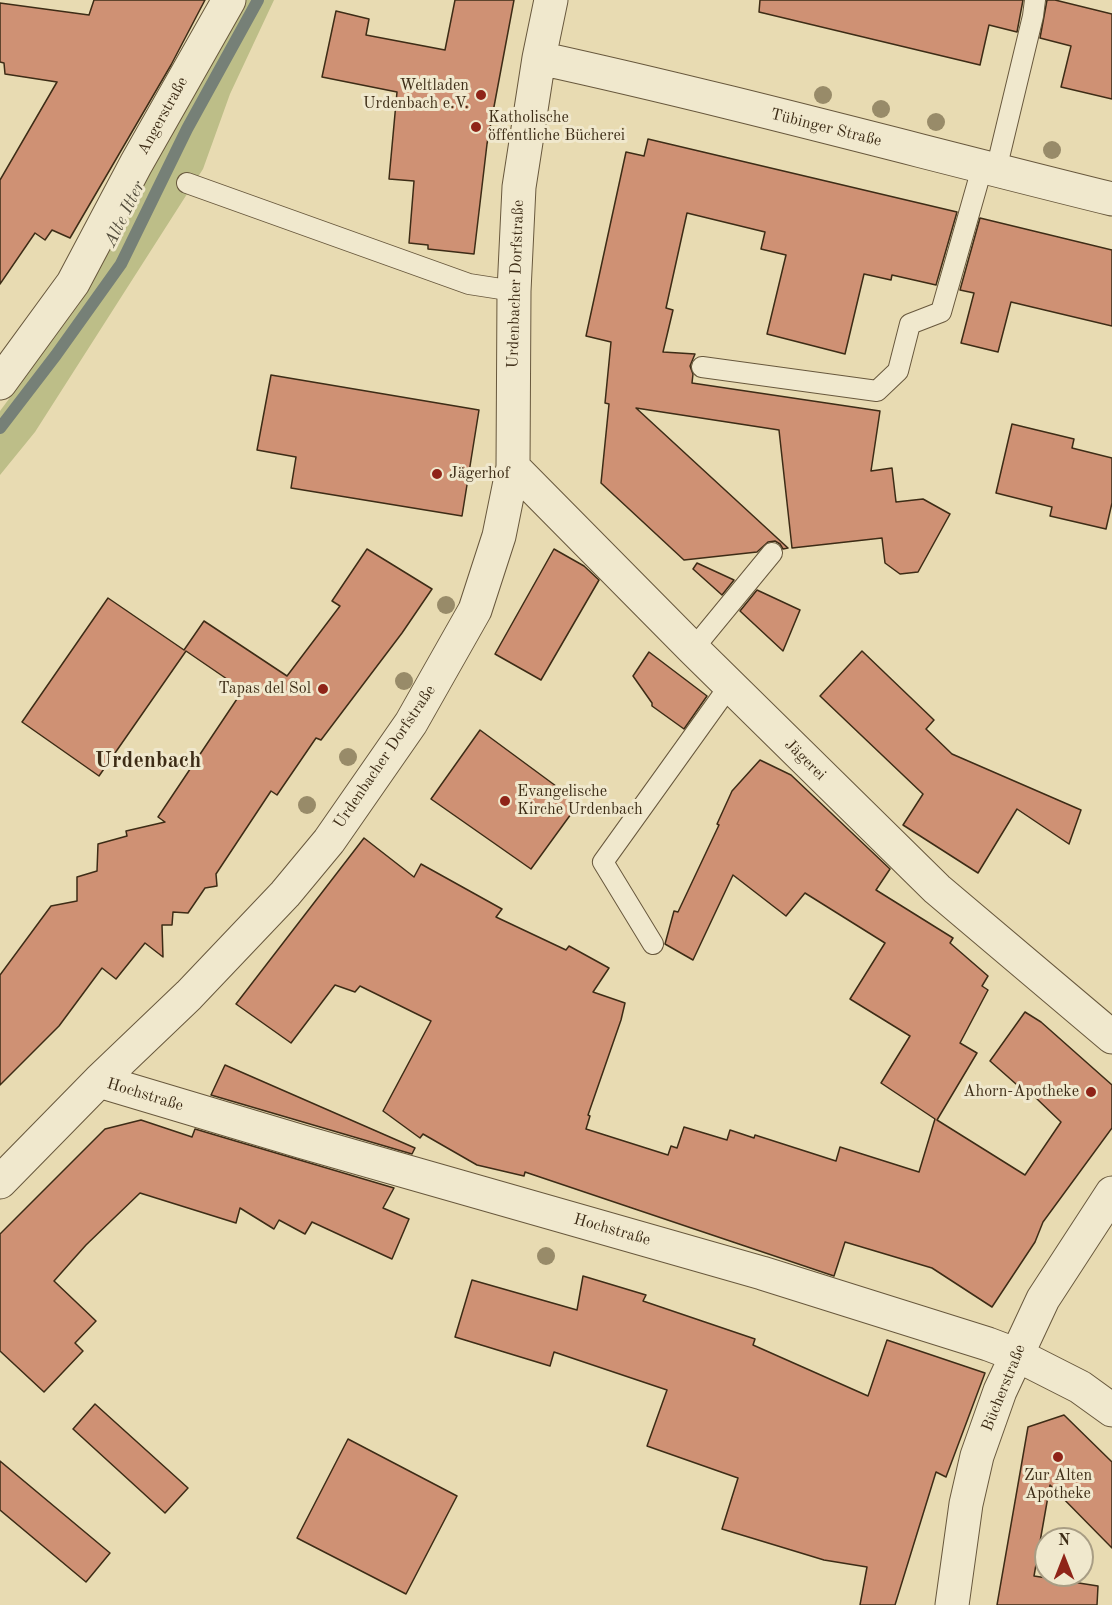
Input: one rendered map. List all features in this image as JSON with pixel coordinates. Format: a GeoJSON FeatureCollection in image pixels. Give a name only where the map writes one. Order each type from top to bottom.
{"type":"FeatureCollection","features":[{"type":"Feature","properties":{"kind":"street","name":"Angerstraße"},"geometry":{"type":"LineString","coordinates":[[0,383],[73,283],[136,164],[229,0]]}},
{"type":"Feature","properties":{"kind":"street","name":"Urdenbacher Dorfstraße"},"geometry":{"type":"LineString","coordinates":[[0,1182],[99,1081],[189,995],[285,894],[329,841],[411,723],[475,610],[499,536],[513,467],[514,291],[519,187],[539,58],[551,0]]}},
{"type":"Feature","properties":{"kind":"street","name":"Tübinger Straße"},"geometry":{"type":"LineString","coordinates":[[539,58],[627,77],[1112,199]]}},
{"type":"Feature","properties":{"kind":"street","name":"Jägerei"},"geometry":{"type":"LineString","coordinates":[[513,467],[693,649],[937,889],[1112,1037]]}},
{"type":"Feature","properties":{"kind":"street","name":"Hochstraße"},"geometry":{"type":"LineString","coordinates":[[99,1081],[291,1139],[762,1273],[988,1344],[1017,1355],[1080,1387],[1112,1410]]}},
{"type":"Feature","properties":{"kind":"street","name":"Bücherstraße"},"geometry":{"type":"LineString","coordinates":[[952,1605],[966,1504],[977,1456],[1000,1391],[1043,1299],[1112,1193]]}},
{"type":"Feature","properties":{"kind":"lane"},"geometry":{"type":"LineString","coordinates":[[702,367],[877,391],[898,371],[910,324],[941,312],[989,169],[1033,16],[1035,0]]}},
{"type":"Feature","properties":{"kind":"lane"},"geometry":{"type":"LineString","coordinates":[[187,183],[469,284],[514,291]]}},
{"type":"Feature","properties":{"kind":"lane"},"geometry":{"type":"LineString","coordinates":[[693,649],[772,554]]}},
{"type":"Feature","properties":{"kind":"lane"},"geometry":{"type":"LineString","coordinates":[[653,944],[603,862],[730,685]]}},
{"type":"Feature","properties":{"kind":"green space"},"geometry":{"type":"Polygon","coordinates":[[[242,0],[274,0],[230,94],[203,169],[35,432],[0,475],[0,411],[80,303],[242,0]]]}},
{"type":"Feature","properties":{"kind":"building"},"geometry":{"type":"Polygon","coordinates":[[[94,0],[205,0],[171,65],[70,238],[52,230],[45,240],[35,233],[0,284],[0,180],[57,82],[5,74],[4,63],[0,62],[0,3],[89,15],[94,0]]]}},
{"type":"Feature","properties":{"kind":"building"},"geometry":{"type":"Polygon","coordinates":[[[455,0],[514,0],[487,144],[474,254],[428,249],[428,245],[409,243],[414,181],[389,179],[397,92],[322,77],[336,11],[369,19],[366,35],[445,50],[455,0]]]}},
{"type":"Feature","properties":{"kind":"building"},"geometry":{"type":"Polygon","coordinates":[[[760,0],[1023,0],[1017,32],[989,25],[980,65],[759,12],[760,0]]]}},
{"type":"Feature","properties":{"kind":"building"},"geometry":{"type":"Polygon","coordinates":[[[1047,0],[1112,14],[1112,99],[1061,87],[1071,46],[1040,38],[1047,0]]]}},
{"type":"Feature","properties":{"kind":"building"},"geometry":{"type":"Polygon","coordinates":[[[648,139],[957,212],[936,285],[892,275],[891,280],[864,274],[845,354],[767,334],[786,255],[761,249],[765,232],[687,213],[666,308],[673,310],[663,352],[695,354],[690,366],[693,374],[692,383],[880,411],[871,471],[892,468],[896,502],[923,499],[950,514],[918,572],[900,574],[885,563],[882,538],[792,548],[779,430],[636,408],[788,548],[783,549],[775,541],[768,542],[757,552],[684,560],[601,483],[609,404],[605,403],[611,342],[586,336],[626,152],[644,156],[648,139]]]}},
{"type":"Feature","properties":{"kind":"building"},"geometry":{"type":"Polygon","coordinates":[[[980,218],[1112,250],[1112,326],[1011,302],[998,352],[961,343],[974,293],[960,290],[980,218]]]}},
{"type":"Feature","properties":{"kind":"building"},"geometry":{"type":"Polygon","coordinates":[[[271,375],[479,410],[462,516],[291,488],[296,457],[257,450],[271,375]]]}},
{"type":"Feature","properties":{"kind":"building"},"geometry":{"type":"Polygon","coordinates":[[[1012,424],[1074,439],[1072,448],[1112,458],[1112,503],[1106,529],[1050,516],[1052,507],[996,493],[1012,424]]]}},
{"type":"Feature","properties":{"kind":"building"},"geometry":{"type":"Polygon","coordinates":[[[367,549],[432,589],[402,633],[321,740],[316,738],[277,795],[271,791],[216,874],[217,886],[205,888],[188,913],[173,912],[172,925],[162,925],[163,957],[145,943],[116,979],[102,968],[59,1026],[0,1085],[0,975],[51,906],[77,901],[77,877],[97,871],[98,844],[127,836],[126,831],[165,822],[158,817],[243,690],[186,651],[99,776],[22,722],[108,598],[184,650],[204,621],[287,676],[340,606],[332,601],[367,549]]]}},
{"type":"Feature","properties":{"kind":"building"},"geometry":{"type":"Polygon","coordinates":[[[554,549],[584,566],[599,580],[541,680],[495,654],[554,549]]]}},
{"type":"Feature","properties":{"kind":"building"},"geometry":{"type":"Polygon","coordinates":[[[697,563],[734,580],[722,595],[693,569],[697,563]]]}},
{"type":"Feature","properties":{"kind":"building"},"geometry":{"type":"Polygon","coordinates":[[[757,590],[800,610],[783,651],[740,611],[757,590]]]}},
{"type":"Feature","properties":{"kind":"building"},"geometry":{"type":"Polygon","coordinates":[[[862,651],[934,720],[926,729],[952,754],[1081,810],[1069,844],[1017,809],[978,873],[903,825],[923,794],[820,696],[862,651]]]}},
{"type":"Feature","properties":{"kind":"building"},"geometry":{"type":"Polygon","coordinates":[[[649,652],[707,696],[684,729],[652,706],[633,676],[649,652]]]}},
{"type":"Feature","properties":{"kind":"building","name":"Evangelische Kirche Urdenbach"},"geometry":{"type":"Polygon","coordinates":[[[480,730],[579,803],[531,869],[431,799],[480,730]]]}},
{"type":"Feature","properties":{"kind":"building"},"geometry":{"type":"Polygon","coordinates":[[[760,760],[791,775],[890,869],[876,890],[953,938],[950,943],[988,976],[982,986],[988,990],[960,1043],[977,1053],[937,1120],[1025,1175],[1061,1122],[1036,1098],[990,1061],[1025,1012],[1041,1022],[1112,1085],[1112,1128],[1043,1222],[1035,1242],[992,1307],[932,1268],[845,1242],[834,1276],[525,1172],[524,1176],[477,1165],[423,1134],[420,1138],[383,1111],[431,1021],[360,986],[355,992],[335,985],[291,1043],[236,1004],[364,838],[414,877],[421,864],[502,909],[496,917],[566,950],[569,946],[609,968],[593,992],[625,1003],[588,1115],[590,1116],[586,1129],[668,1155],[671,1146],[677,1148],[684,1127],[727,1140],[730,1130],[754,1138],[755,1135],[836,1161],[840,1147],[919,1172],[935,1119],[881,1083],[910,1036],[850,999],[885,943],[805,893],[786,916],[733,875],[693,960],[665,944],[674,911],[678,912],[719,825],[717,824],[732,791],[760,760]]]}},
{"type":"Feature","properties":{"kind":"building"},"geometry":{"type":"Polygon","coordinates":[[[225,1065],[415,1148],[412,1154],[211,1095],[225,1065]]]}},
{"type":"Feature","properties":{"kind":"building"},"geometry":{"type":"Polygon","coordinates":[[[141,1120],[192,1137],[195,1129],[394,1188],[383,1208],[409,1219],[392,1259],[312,1222],[305,1234],[279,1220],[274,1229],[240,1208],[236,1223],[140,1193],[86,1245],[54,1281],[96,1321],[75,1343],[83,1351],[44,1392],[0,1351],[0,1234],[105,1129],[141,1120]]]}},
{"type":"Feature","properties":{"kind":"building"},"geometry":{"type":"Polygon","coordinates":[[[583,1276],[646,1295],[643,1301],[755,1339],[753,1345],[868,1396],[887,1340],[985,1373],[946,1477],[936,1472],[895,1605],[860,1605],[867,1567],[824,1560],[722,1529],[738,1478],[647,1446],[667,1390],[554,1352],[550,1366],[455,1337],[472,1280],[577,1310],[583,1276]]]}},
{"type":"Feature","properties":{"kind":"building"},"geometry":{"type":"Polygon","coordinates":[[[95,1404],[188,1488],[165,1513],[73,1429],[95,1404]]]}},
{"type":"Feature","properties":{"kind":"building"},"geometry":{"type":"Polygon","coordinates":[[[1064,1415],[1112,1462],[1112,1548],[1094,1527],[1091,1527],[1050,1485],[1043,1527],[1034,1527],[1034,1587],[1098,1586],[1097,1605],[997,1605],[1028,1427],[1064,1415]]]}},
{"type":"Feature","properties":{"kind":"building"},"geometry":{"type":"Polygon","coordinates":[[[348,1439],[457,1496],[406,1594],[297,1538],[348,1439]]]}},
{"type":"Feature","properties":{"kind":"building"},"geometry":{"type":"Polygon","coordinates":[[[0,1461],[110,1553],[86,1582],[0,1510],[0,1461]]]}},
{"type":"Feature","properties":{"kind":"waterway","name":"Alte Itter"},"geometry":{"type":"LineString","coordinates":[[0,428],[121,264],[187,129],[258,0]]}},
{"type":"Feature","properties":{"kind":"place","name":"Weltladen Urdenbach e.V."},"geometry":{"type":"Point","coordinates":[481,95]}},
{"type":"Feature","properties":{"kind":"place","name":"Katholische öffentliche Bücherei"},"geometry":{"type":"Point","coordinates":[476,127]}},
{"type":"Feature","properties":{"kind":"place","name":"Jägerhof"},"geometry":{"type":"Point","coordinates":[437,474]}},
{"type":"Feature","properties":{"kind":"place","name":"Tapas del Sol"},"geometry":{"type":"Point","coordinates":[323,689]}},
{"type":"Feature","properties":{"kind":"place","name":"Evangelische Kirche Urdenbach"},"geometry":{"type":"Point","coordinates":[505,801]}},
{"type":"Feature","properties":{"kind":"place","name":"Ahorn-Apotheke"},"geometry":{"type":"Point","coordinates":[1091,1092]}},
{"type":"Feature","properties":{"kind":"place","name":"Zur Alten Apotheke"},"geometry":{"type":"Point","coordinates":[1058,1457]}},
{"type":"Feature","properties":{"kind":"district","name":"Urdenbach"},"geometry":{"type":"Point","coordinates":[148,761]}}]}
